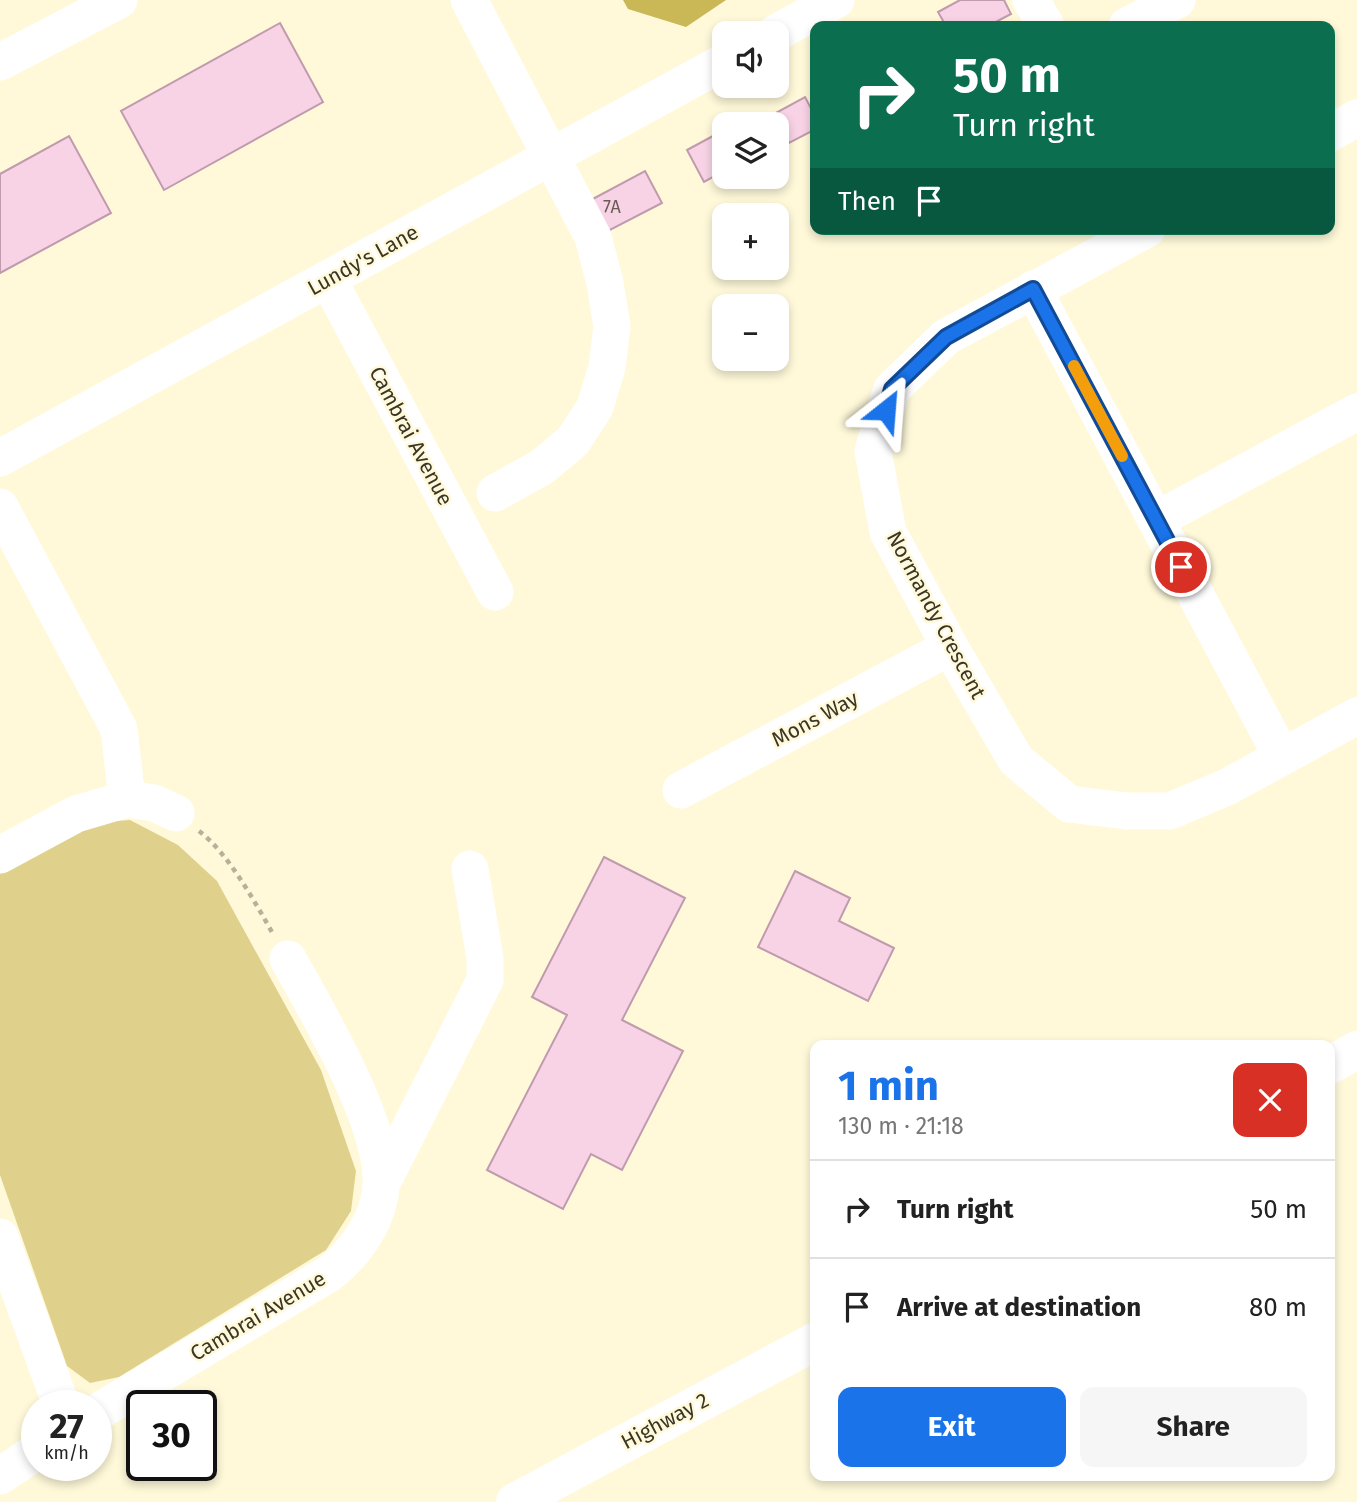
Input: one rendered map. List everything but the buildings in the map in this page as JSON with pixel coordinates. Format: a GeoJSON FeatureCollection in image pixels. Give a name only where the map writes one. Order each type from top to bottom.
{"type":"FeatureCollection","features":[{"type":"Feature","properties":{"kind":"main road"},"geometry":{"type":"LineString","coordinates":[[1335,1062],[1357,1050]]}},
{"type":"Feature","properties":{"kind":"main road","name":"Highway 2"},"geometry":{"type":"LineString","coordinates":[[515,1502],[810,1344]]}},
{"type":"Feature","properties":{"kind":"street"},"geometry":{"type":"LineString","coordinates":[[0,62],[119,0]]}},
{"type":"Feature","properties":{"kind":"street"},"geometry":{"type":"LineString","coordinates":[[469,0],[593,237],[605,283],[612,326],[607,367],[595,407],[573,441],[542,467],[495,493]]}},
{"type":"Feature","properties":{"kind":"street"},"geometry":{"type":"LineString","coordinates":[[789,26],[836,0]]}},
{"type":"Feature","properties":{"kind":"street"},"geometry":{"type":"LineString","coordinates":[[1031,0],[1043,21]]}},
{"type":"Feature","properties":{"kind":"street"},"geometry":{"type":"LineString","coordinates":[[1137,21],[1177,0]]}},
{"type":"Feature","properties":{"kind":"street","name":"Lundy's Lane"},"geometry":{"type":"LineString","coordinates":[[0,458],[712,69]]}},
{"type":"Feature","properties":{"kind":"street"},"geometry":{"type":"LineString","coordinates":[[1335,130],[1357,118]]}},
{"type":"Feature","properties":{"kind":"street","name":"Normandy Crescent"},"geometry":{"type":"LineString","coordinates":[[1136,235],[946,337],[892,389],[873,451],[888,532],[950,647],[1016,760],[1069,804],[1127,811],[1170,811],[1227,787],[1357,716]]}},
{"type":"Feature","properties":{"kind":"street","name":"Cambrai Avenue"},"geometry":{"type":"LineString","coordinates":[[328,279],[495,592]]}},
{"type":"Feature","properties":{"kind":"street"},"geometry":{"type":"LineString","coordinates":[[1033,289],[1282,757]]}},
{"type":"Feature","properties":{"kind":"street"},"geometry":{"type":"LineString","coordinates":[[1156,520],[1357,412]]}},
{"type":"Feature","properties":{"kind":"street"},"geometry":{"type":"LineString","coordinates":[[0,508],[120,729],[127,799]]}},
{"type":"Feature","properties":{"kind":"street","name":"Mons Way"},"geometry":{"type":"LineString","coordinates":[[681,790],[950,647]]}},
{"type":"Feature","properties":{"kind":"street"},"geometry":{"type":"LineString","coordinates":[[0,855],[76,814],[127,799],[155,803],[176,813]]}},
{"type":"Feature","properties":{"kind":"street","name":"Cambrai Avenue"},"geometry":{"type":"LineString","coordinates":[[112,1403],[330,1273],[347,1259],[363,1238],[381,1185],[485,980],[485,958],[470,869]]}},
{"type":"Feature","properties":{"kind":"street","name":"Cambrai Avenue"},"geometry":{"type":"LineString","coordinates":[[288,959],[354,1086],[378,1151],[381,1185]]}},
{"type":"Feature","properties":{"kind":"street"},"geometry":{"type":"LineString","coordinates":[[0,1237],[56,1390]]}},
{"type":"Feature","properties":{"kind":"street"},"geometry":{"type":"LineString","coordinates":[[0,1476],[21,1462]]}},
{"type":"Feature","properties":{"kind":"path"},"geometry":{"type":"LineString","coordinates":[[176,813],[210,839],[245,888],[288,959]]}},
{"type":"Feature","properties":{"kind":"shaded area"},"geometry":{"type":"Polygon","coordinates":[[[623,0],[726,0],[686,27],[628,9],[623,0]]]}},
{"type":"Feature","properties":{"kind":"shaded area"},"geometry":{"type":"Polygon","coordinates":[[[130,820],[178,845],[217,881],[321,1070],[356,1171],[351,1211],[326,1250],[119,1377],[90,1383],[67,1366],[0,1175],[0,872],[89,823],[130,820]]]}},
{"type":"Feature","properties":{"kind":"slow traffic"},"geometry":{"type":"LineString","coordinates":[[1074,366],[1122,456]]}},
{"type":"Feature","properties":{"kind":"route"},"geometry":{"type":"LineString","coordinates":[[886,410],[892,389],[946,337],[1033,289],[1181,567]]}}]}
